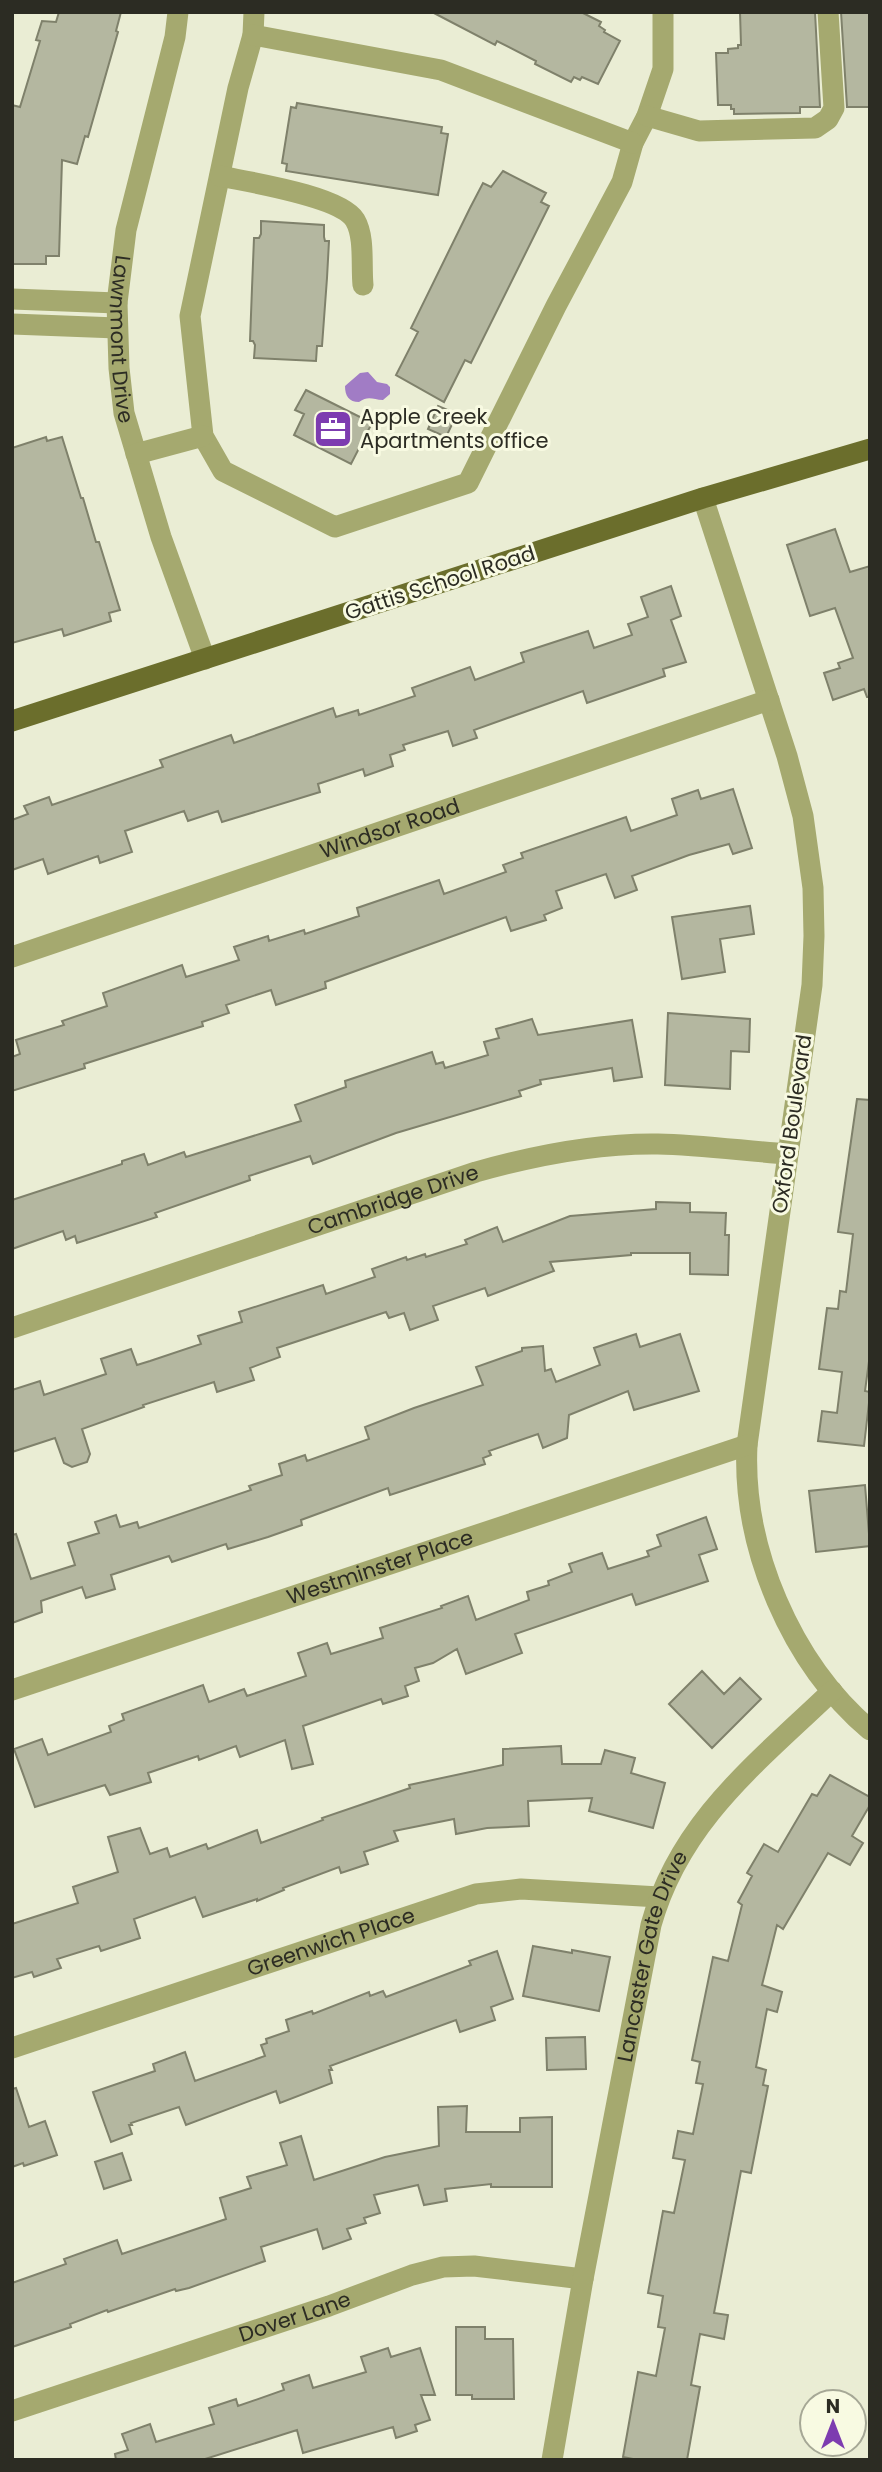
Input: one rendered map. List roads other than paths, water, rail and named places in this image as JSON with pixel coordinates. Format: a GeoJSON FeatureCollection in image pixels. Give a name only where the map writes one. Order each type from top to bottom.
{"type":"FeatureCollection","features":[{"type":"Feature","properties":{"kind":"main road","name":"Gattis School Road"},"geometry":{"type":"LineString","coordinates":[[12,721],[703,498],[870,449]]}},
{"type":"Feature","properties":{"kind":"street","name":"Lawnmont Drive"},"geometry":{"type":"LineString","coordinates":[[178,12],[175,37],[126,230],[119,275],[117,328],[124,413],[161,537],[205,659]]}},
{"type":"Feature","properties":{"kind":"street"},"geometry":{"type":"LineString","coordinates":[[254,12],[253,35],[237,88],[190,316],[203,436],[223,471],[335,527],[468,483],[556,306],[622,183],[633,143],[647,116],[663,69],[663,12]]}},
{"type":"Feature","properties":{"kind":"street"},"geometry":{"type":"LineString","coordinates":[[647,116],[699,131],[815,128],[828,119],[834,108],[828,12]]}},
{"type":"Feature","properties":{"kind":"street"},"geometry":{"type":"LineString","coordinates":[[253,35],[441,70],[633,143]]}},
{"type":"Feature","properties":{"kind":"street"},"geometry":{"type":"LineString","coordinates":[[220,176],[295,191],[336,206],[354,217],[359,229],[363,285]]}},
{"type":"Feature","properties":{"kind":"street"},"geometry":{"type":"LineString","coordinates":[[12,299],[117,303]]}},
{"type":"Feature","properties":{"kind":"street"},"geometry":{"type":"LineString","coordinates":[[12,324],[117,328]]}},
{"type":"Feature","properties":{"kind":"street"},"geometry":{"type":"LineString","coordinates":[[136,454],[203,436]]}},
{"type":"Feature","properties":{"kind":"street","name":"Oxford Boulevard"},"geometry":{"type":"LineString","coordinates":[[703,498],[788,756],[803,816],[813,900],[812,985],[747,1445],[750,1514],[768,1580],[808,1658],[832,1691],[870,1730]]}},
{"type":"Feature","properties":{"kind":"street","name":"Windsor Road"},"geometry":{"type":"LineString","coordinates":[[12,957],[769,700]]}},
{"type":"Feature","properties":{"kind":"street","name":"Cambridge Drive"},"geometry":{"type":"LineString","coordinates":[[12,1328],[521,1159],[613,1146],[659,1144],[788,1154]]}},
{"type":"Feature","properties":{"kind":"street","name":"Westminster Place"},"geometry":{"type":"LineString","coordinates":[[12,1690],[747,1445]]}},
{"type":"Feature","properties":{"kind":"street","name":"Lancaster Gate Drive"},"geometry":{"type":"LineString","coordinates":[[552,2460],[583,2279],[659,1897],[680,1853],[704,1818],[832,1691]]}},
{"type":"Feature","properties":{"kind":"street","name":"Greenwich Place"},"geometry":{"type":"LineString","coordinates":[[12,2048],[476,1894],[521,1889],[659,1897]]}},
{"type":"Feature","properties":{"kind":"street","name":"Dover Lane"},"geometry":{"type":"LineString","coordinates":[[12,2411],[329,2306],[412,2275],[443,2267],[474,2266],[583,2279]]}},
{"type":"Feature","properties":{"kind":"place","name":"Apple Creek Apartments office"},"geometry":{"type":"Point","coordinates":[333,429]}}]}
